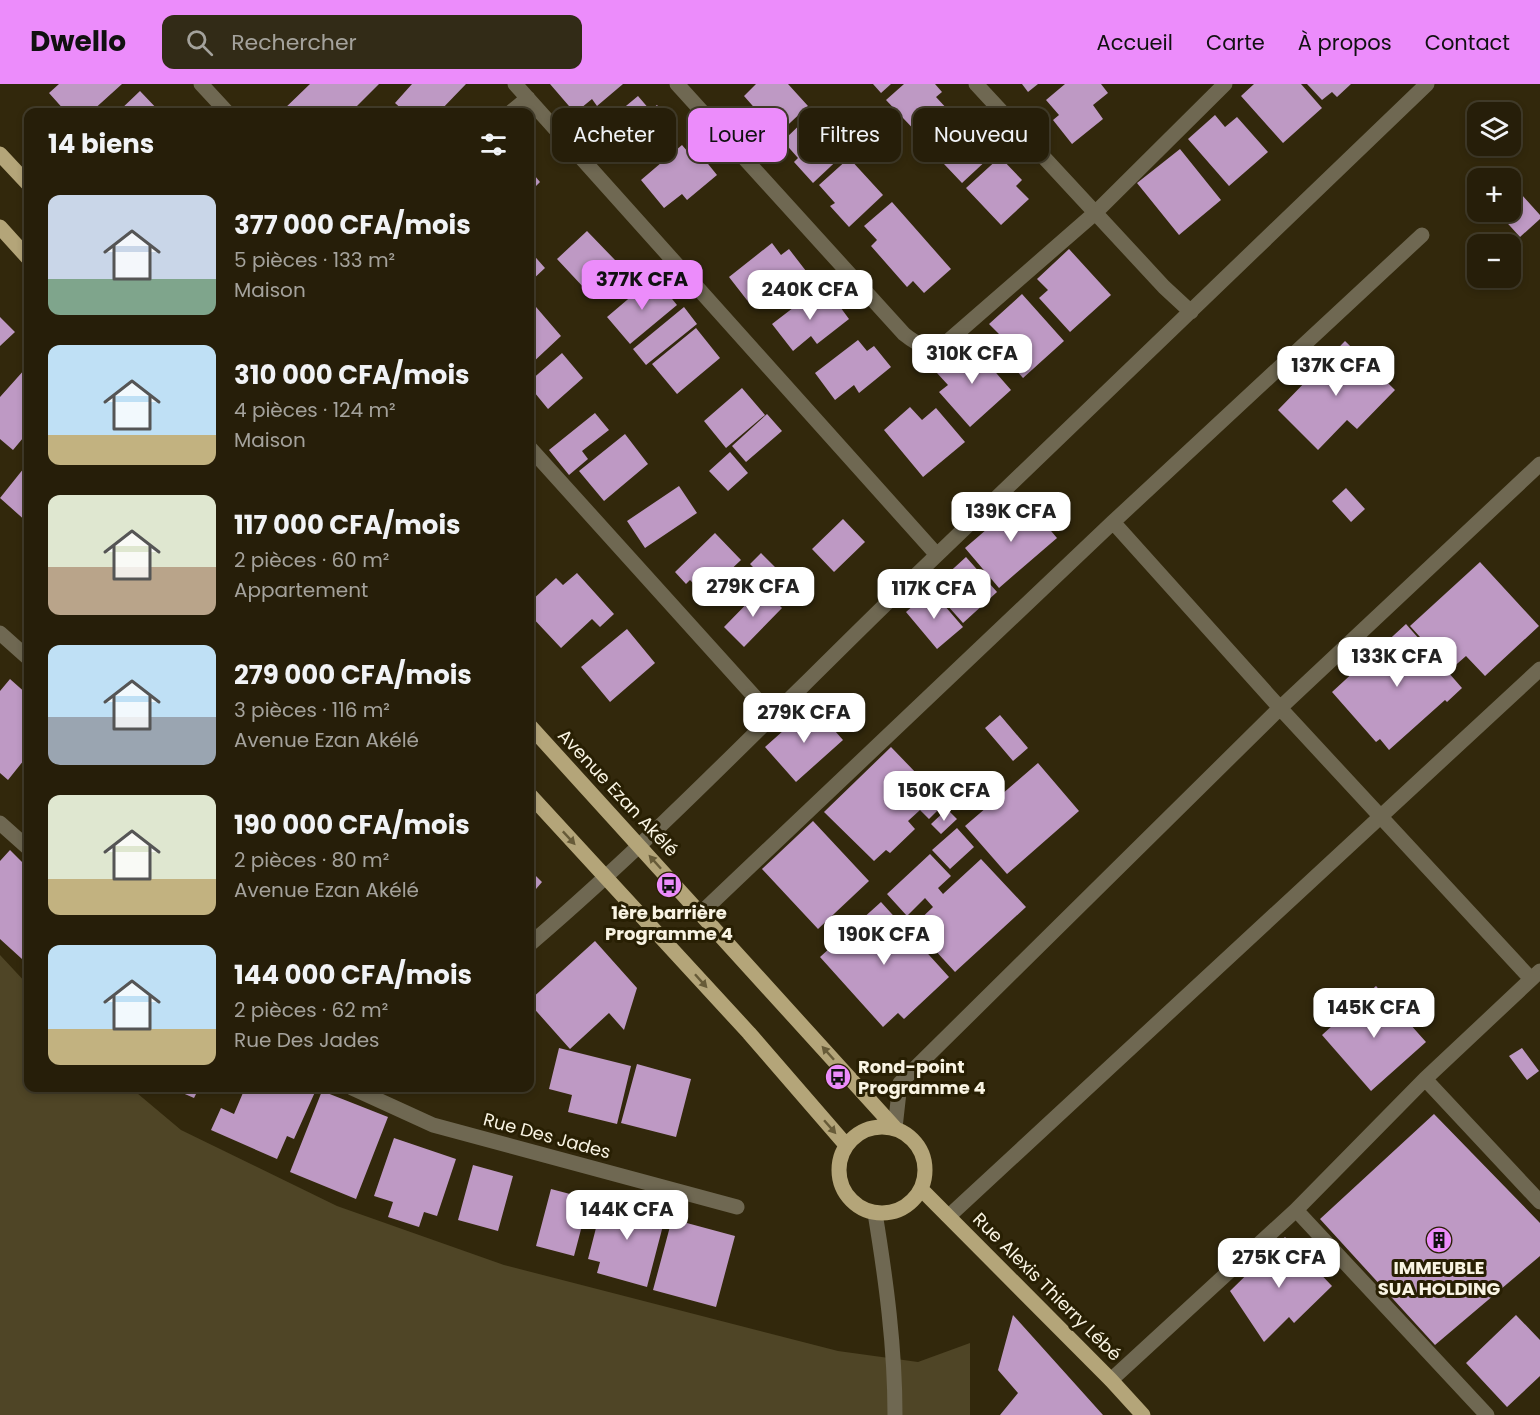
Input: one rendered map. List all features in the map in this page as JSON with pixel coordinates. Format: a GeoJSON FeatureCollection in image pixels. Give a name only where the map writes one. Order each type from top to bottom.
{"type":"FeatureCollection","features":[{"type":"Feature","properties":{"kind":"main road"},"geometry":{"type":"LineString","coordinates":[[0,154],[24,180]]}},
{"type":"Feature","properties":{"kind":"main road"},"geometry":{"type":"LineString","coordinates":[[0,227],[24,254]]}},
{"type":"Feature","properties":{"kind":"main road","name":"Avenue Ezan Akélé"},"geometry":{"type":"LineString","coordinates":[[534,730],[895,1128]]}},
{"type":"Feature","properties":{"kind":"main road"},"geometry":{"type":"LineString","coordinates":[[534,799],[749,1033],[846,1145]]}},
{"type":"Feature","properties":{"kind":"main road"},"geometry":{"type":"LineString","coordinates":[[881,1126],[895,1128],[907,1134],[917,1144],[923,1156],[925,1170],[921,1189],[904,1207],[890,1212],[875,1213],[861,1208],[849,1199],[841,1187],[838,1173],[840,1158],[846,1145],[868,1128],[881,1126]]}},
{"type":"Feature","properties":{"kind":"main road","name":"Rue Alexis Thierry Lébé"},"geometry":{"type":"LineString","coordinates":[[921,1189],[1143,1415]]}},
{"type":"Feature","properties":{"kind":"street"},"geometry":{"type":"LineString","coordinates":[[201,84],[223,108]]}},
{"type":"Feature","properties":{"kind":"street"},"geometry":{"type":"LineString","coordinates":[[515,84],[937,555]]}},
{"type":"Feature","properties":{"kind":"street"},"geometry":{"type":"LineString","coordinates":[[677,84],[903,334],[927,347],[938,347],[947,342],[1095,213],[1225,84]]}},
{"type":"Feature","properties":{"kind":"street"},"geometry":{"type":"LineString","coordinates":[[976,84],[1164,287],[1191,312]]}},
{"type":"Feature","properties":{"kind":"street"},"geometry":{"type":"LineString","coordinates":[[534,941],[639,845],[771,715],[1427,84]]}},
{"type":"Feature","properties":{"kind":"street"},"geometry":{"type":"LineString","coordinates":[[516,108],[528,98]]}},
{"type":"Feature","properties":{"kind":"street"},"geometry":{"type":"LineString","coordinates":[[700,913],[1113,522],[1422,235]]}},
{"type":"Feature","properties":{"kind":"street"},"geometry":{"type":"LineString","coordinates":[[534,452],[771,715]]}},
{"type":"Feature","properties":{"kind":"street"},"geometry":{"type":"LineString","coordinates":[[895,1128],[900,1083],[1280,708],[1540,464]]}},
{"type":"Feature","properties":{"kind":"street"},"geometry":{"type":"LineString","coordinates":[[1111,1380],[1296,1210],[1425,1078],[1536,975],[1382,817],[1280,708],[1113,522]]}},
{"type":"Feature","properties":{"kind":"street"},"geometry":{"type":"LineString","coordinates":[[0,633],[24,654]]}},
{"type":"Feature","properties":{"kind":"street"},"geometry":{"type":"LineString","coordinates":[[949,1216],[1540,669]]}},
{"type":"Feature","properties":{"kind":"street"},"geometry":{"type":"LineString","coordinates":[[0,823],[24,844]]}},
{"type":"Feature","properties":{"kind":"street"},"geometry":{"type":"LineString","coordinates":[[1425,1078],[1540,1202]]}},
{"type":"Feature","properties":{"kind":"street","name":"Rue Des Jades"},"geometry":{"type":"LineString","coordinates":[[361,1092],[433,1125],[737,1207]]}},
{"type":"Feature","properties":{"kind":"street"},"geometry":{"type":"LineString","coordinates":[[1296,1210],[1487,1415]]}},
{"type":"Feature","properties":{"kind":"street"},"geometry":{"type":"LineString","coordinates":[[875,1213],[887,1284],[895,1384],[895,1415]]}},
{"type":"Feature","properties":{"kind":"shaded area"},"geometry":{"type":"Polygon","coordinates":[[[0,955],[24,981],[24,1092],[136,1092],[181,1130],[337,1206],[504,1265],[838,1351],[918,1362],[970,1343],[970,1415],[0,1415],[0,955]]]}},
{"type":"Feature","properties":{"kind":"building"},"geometry":{"type":"Polygon","coordinates":[[[59,84],[122,84],[95,108],[62,108],[49,93],[59,84]]]}},
{"type":"Feature","properties":{"kind":"building"},"geometry":{"type":"Polygon","coordinates":[[[310,84],[379,84],[355,108],[285,108],[310,84]]]}},
{"type":"Feature","properties":{"kind":"building"},"geometry":{"type":"Polygon","coordinates":[[[412,84],[466,84],[443,108],[401,108],[395,103],[412,84]]]}},
{"type":"Feature","properties":{"kind":"building"},"geometry":{"type":"Polygon","coordinates":[[[550,84],[623,84],[597,106],[592,99],[581,108],[571,108],[550,84]]]}},
{"type":"Feature","properties":{"kind":"building"},"geometry":{"type":"Polygon","coordinates":[[[756,84],[788,84],[808,106],[799,108],[799,114],[787,126],[787,108],[755,108],[744,96],[756,84]]]}},
{"type":"Feature","properties":{"kind":"building"},"geometry":{"type":"Polygon","coordinates":[[[873,84],[891,84],[881,93],[873,84]]]}},
{"type":"Feature","properties":{"kind":"building"},"geometry":{"type":"Polygon","coordinates":[[[904,84],[935,84],[942,92],[936,97],[946,108],[913,108],[913,129],[901,116],[901,108],[894,108],[886,100],[904,84]]]}},
{"type":"Feature","properties":{"kind":"building"},"geometry":{"type":"Polygon","coordinates":[[[1022,84],[1038,84],[1028,92],[1022,84]]]}},
{"type":"Feature","properties":{"kind":"building"},"geometry":{"type":"Polygon","coordinates":[[[1065,84],[1101,84],[1108,93],[1093,105],[1103,119],[1072,144],[1053,120],[1059,115],[1046,100],[1065,84]]]}},
{"type":"Feature","properties":{"kind":"building"},"geometry":{"type":"Polygon","coordinates":[[[1254,84],[1301,84],[1322,108],[1283,143],[1241,96],[1254,84]]]}},
{"type":"Feature","properties":{"kind":"building"},"geometry":{"type":"Polygon","coordinates":[[[1307,84],[1351,84],[1337,97],[1332,92],[1322,100],[1307,84]]]}},
{"type":"Feature","properties":{"kind":"building"},"geometry":{"type":"Polygon","coordinates":[[[140,91],[156,108],[122,108],[140,91]]]}},
{"type":"Feature","properties":{"kind":"building"},"geometry":{"type":"Polygon","coordinates":[[[638,96],[648,108],[624,108],[638,96]]]}},
{"type":"Feature","properties":{"kind":"building"},"geometry":{"type":"Polygon","coordinates":[[[1215,115],[1225,127],[1237,117],[1268,152],[1229,186],[1188,139],[1215,115]]]}},
{"type":"Feature","properties":{"kind":"building"},"geometry":{"type":"Polygon","coordinates":[[[799,126],[799,162],[835,162],[813,183],[794,162],[798,158],[787,146],[787,137],[799,126]]]}},
{"type":"Feature","properties":{"kind":"building"},"geometry":{"type":"Polygon","coordinates":[[[682,145],[688,152],[688,162],[706,162],[717,175],[687,200],[682,194],[664,208],[641,180],[662,162],[676,162],[676,150],[682,145]]]}},
{"type":"Feature","properties":{"kind":"building"},"geometry":{"type":"Polygon","coordinates":[[[1180,149],[1221,200],[1179,235],[1137,183],[1180,149]]]}},
{"type":"Feature","properties":{"kind":"building"},"geometry":{"type":"Polygon","coordinates":[[[845,162],[853,162],[883,195],[849,227],[830,206],[835,203],[819,185],[845,162]]]}},
{"type":"Feature","properties":{"kind":"building"},"geometry":{"type":"Polygon","coordinates":[[[942,162],[985,162],[962,183],[942,162]]]}},
{"type":"Feature","properties":{"kind":"building"},"geometry":{"type":"Polygon","coordinates":[[[995,162],[1005,162],[1022,180],[1016,186],[1029,199],[1001,225],[966,188],[995,162]]]}},
{"type":"Feature","properties":{"kind":"building"},"geometry":{"type":"Polygon","coordinates":[[[534,175],[540,182],[534,188],[534,175]]]}},
{"type":"Feature","properties":{"kind":"building"},"geometry":{"type":"Polygon","coordinates":[[[1521,196],[1540,215],[1540,219],[1521,236],[1506,222],[1521,222],[1521,196]]]}},
{"type":"Feature","properties":{"kind":"building"},"geometry":{"type":"Polygon","coordinates":[[[892,202],[951,269],[924,293],[913,281],[907,287],[871,246],[877,240],[864,226],[892,202]]]}},
{"type":"Feature","properties":{"kind":"building"},"geometry":{"type":"Polygon","coordinates":[[[587,231],[615,260],[585,289],[557,259],[587,231]]]}},
{"type":"Feature","properties":{"kind":"building"},"geometry":{"type":"Polygon","coordinates":[[[772,243],[781,255],[789,249],[806,271],[774,296],[768,289],[750,304],[729,277],[772,243]]]}},
{"type":"Feature","properties":{"kind":"building"},"geometry":{"type":"Polygon","coordinates":[[[1069,249],[1111,295],[1070,332],[1039,298],[1048,290],[1037,279],[1069,249]]]}},
{"type":"Feature","properties":{"kind":"building"},"geometry":{"type":"Polygon","coordinates":[[[534,256],[545,268],[534,278],[534,256]]]}},
{"type":"Feature","properties":{"kind":"building"},"geometry":{"type":"Polygon","coordinates":[[[654,277],[677,305],[630,344],[607,317],[654,277]]]}},
{"type":"Feature","properties":{"kind":"building"},"geometry":{"type":"Polygon","coordinates":[[[815,291],[824,303],[832,296],[849,319],[817,344],[811,336],[793,351],[772,324],[815,291]]]}},
{"type":"Feature","properties":{"kind":"building"},"geometry":{"type":"Polygon","coordinates":[[[1022,294],[1064,341],[1023,378],[992,343],[1001,336],[989,324],[1022,294]]]}},
{"type":"Feature","properties":{"kind":"building"},"geometry":{"type":"Polygon","coordinates":[[[534,305],[561,336],[534,361],[534,305]]]}},
{"type":"Feature","properties":{"kind":"building"},"geometry":{"type":"Polygon","coordinates":[[[684,307],[697,324],[646,365],[633,349],[684,307]]]}},
{"type":"Feature","properties":{"kind":"building"},"geometry":{"type":"Polygon","coordinates":[[[0,317],[15,332],[0,346],[0,317]]]}},
{"type":"Feature","properties":{"kind":"building"},"geometry":{"type":"Polygon","coordinates":[[[696,328],[720,358],[677,394],[652,364],[696,328]]]}},
{"type":"Feature","properties":{"kind":"building"},"geometry":{"type":"Polygon","coordinates":[[[858,340],[867,351],[874,346],[891,367],[859,393],[854,385],[835,400],[815,373],[858,340]]]}},
{"type":"Feature","properties":{"kind":"building"},"geometry":{"type":"Polygon","coordinates":[[[1345,341],[1395,390],[1357,429],[1347,420],[1318,450],[1278,410],[1345,341]]]}},
{"type":"Feature","properties":{"kind":"building"},"geometry":{"type":"Polygon","coordinates":[[[970,343],[1011,390],[970,427],[939,392],[948,385],[937,373],[970,343]]]}},
{"type":"Feature","properties":{"kind":"building"},"geometry":{"type":"Polygon","coordinates":[[[562,353],[583,378],[548,409],[534,392],[534,378],[562,353]]]}},
{"type":"Feature","properties":{"kind":"building"},"geometry":{"type":"Polygon","coordinates":[[[24,370],[24,437],[13,450],[0,439],[0,397],[24,370]]]}},
{"type":"Feature","properties":{"kind":"building"},"geometry":{"type":"Polygon","coordinates":[[[742,388],[765,415],[726,448],[704,421],[742,388]]]}},
{"type":"Feature","properties":{"kind":"building"},"geometry":{"type":"Polygon","coordinates":[[[910,407],[922,420],[936,408],[965,442],[923,477],[884,430],[910,407]]]}},
{"type":"Feature","properties":{"kind":"building"},"geometry":{"type":"Polygon","coordinates":[[[595,413],[609,430],[582,451],[588,459],[569,475],[549,450],[595,413]]]}},
{"type":"Feature","properties":{"kind":"building"},"geometry":{"type":"Polygon","coordinates":[[[767,414],[782,431],[746,462],[732,446],[767,414]]]}},
{"type":"Feature","properties":{"kind":"building"},"geometry":{"type":"Polygon","coordinates":[[[625,434],[648,464],[604,501],[579,471],[625,434]]]}},
{"type":"Feature","properties":{"kind":"building"},"geometry":{"type":"Polygon","coordinates":[[[730,452],[748,473],[728,491],[709,471],[730,452]]]}},
{"type":"Feature","properties":{"kind":"building"},"geometry":{"type":"Polygon","coordinates":[[[24,468],[24,519],[0,498],[24,468]]]}},
{"type":"Feature","properties":{"kind":"building"},"geometry":{"type":"Polygon","coordinates":[[[679,486],[697,513],[645,548],[627,521],[679,486]]]}},
{"type":"Feature","properties":{"kind":"building"},"geometry":{"type":"Polygon","coordinates":[[[1346,488],[1365,509],[1351,522],[1332,501],[1346,488]]]}},
{"type":"Feature","properties":{"kind":"building"},"geometry":{"type":"Polygon","coordinates":[[[1023,498],[1057,538],[999,588],[965,548],[1023,498]]]}},
{"type":"Feature","properties":{"kind":"building"},"geometry":{"type":"Polygon","coordinates":[[[843,519],[865,542],[834,572],[812,549],[843,519]]]}},
{"type":"Feature","properties":{"kind":"building"},"geometry":{"type":"Polygon","coordinates":[[[715,533],[741,560],[704,595],[690,580],[686,584],[675,572],[715,533]]]}},
{"type":"Feature","properties":{"kind":"building"},"geometry":{"type":"Polygon","coordinates":[[[761,553],[776,568],[765,579],[750,564],[761,553]]]}},
{"type":"Feature","properties":{"kind":"building"},"geometry":{"type":"Polygon","coordinates":[[[966,557],[997,592],[963,623],[932,588],[966,557]]]}},
{"type":"Feature","properties":{"kind":"building"},"geometry":{"type":"Polygon","coordinates":[[[1480,562],[1539,626],[1485,676],[1466,656],[1450,670],[1410,626],[1480,562]]]}},
{"type":"Feature","properties":{"kind":"building"},"geometry":{"type":"Polygon","coordinates":[[[577,573],[614,614],[600,627],[592,619],[561,648],[534,619],[534,598],[556,578],[563,585],[577,573]]]}},
{"type":"Feature","properties":{"kind":"building"},"geometry":{"type":"Polygon","coordinates":[[[762,588],[782,608],[744,647],[724,627],[762,588]]]}},
{"type":"Feature","properties":{"kind":"building"},"geometry":{"type":"Polygon","coordinates":[[[931,590],[963,627],[937,649],[906,612],[931,590]]]}},
{"type":"Feature","properties":{"kind":"building"},"geometry":{"type":"Polygon","coordinates":[[[1406,624],[1462,688],[1447,702],[1445,700],[1389,750],[1380,739],[1376,742],[1332,692],[1406,624]]]}},
{"type":"Feature","properties":{"kind":"building"},"geometry":{"type":"Polygon","coordinates":[[[627,629],[655,663],[610,702],[581,667],[627,629]]]}},
{"type":"Feature","properties":{"kind":"building"},"geometry":{"type":"Polygon","coordinates":[[[10,679],[24,691],[24,760],[8,780],[0,773],[0,691],[10,679]]]}},
{"type":"Feature","properties":{"kind":"building"},"geometry":{"type":"Polygon","coordinates":[[[812,705],[843,740],[796,782],[765,747],[812,705]]]}},
{"type":"Feature","properties":{"kind":"building"},"geometry":{"type":"Polygon","coordinates":[[[1000,715],[1028,748],[1013,761],[985,728],[1000,715]]]}},
{"type":"Feature","properties":{"kind":"building"},"geometry":{"type":"Polygon","coordinates":[[[891,747],[945,803],[929,819],[920,810],[908,821],[915,829],[890,853],[886,850],[874,861],[824,812],[891,747]]]}},
{"type":"Feature","properties":{"kind":"building"},"geometry":{"type":"Polygon","coordinates":[[[1038,763],[1079,811],[1007,874],[965,826],[1038,763]]]}},
{"type":"Feature","properties":{"kind":"building"},"geometry":{"type":"Polygon","coordinates":[[[947,809],[957,819],[941,834],[931,824],[947,809]]]}},
{"type":"Feature","properties":{"kind":"building"},"geometry":{"type":"Polygon","coordinates":[[[813,821],[869,881],[818,929],[762,869],[813,821]]]}},
{"type":"Feature","properties":{"kind":"building"},"geometry":{"type":"Polygon","coordinates":[[[957,828],[974,847],[950,869],[932,850],[957,828]]]}},
{"type":"Feature","properties":{"kind":"building"},"geometry":{"type":"Polygon","coordinates":[[[10,850],[24,864],[24,957],[22,959],[0,939],[0,861],[10,850]]]}},
{"type":"Feature","properties":{"kind":"building"},"geometry":{"type":"Polygon","coordinates":[[[930,854],[951,876],[938,888],[943,894],[981,859],[1026,907],[955,972],[913,926],[933,907],[925,898],[907,916],[887,894],[930,854]]]}},
{"type":"Feature","properties":{"kind":"building"},"geometry":{"type":"Polygon","coordinates":[[[534,874],[542,882],[534,891],[534,874]]]}},
{"type":"Feature","properties":{"kind":"building"},"geometry":{"type":"Polygon","coordinates":[[[881,902],[949,977],[904,1019],[898,1013],[883,1027],[820,957],[881,902]]]}},
{"type":"Feature","properties":{"kind":"building"},"geometry":{"type":"Polygon","coordinates":[[[595,941],[637,988],[624,1030],[609,1013],[570,1049],[534,1008],[534,996],[595,941]]]}},
{"type":"Feature","properties":{"kind":"building"},"geometry":{"type":"Polygon","coordinates":[[[1376,986],[1426,1042],[1371,1091],[1322,1035],[1376,986]]]}},
{"type":"Feature","properties":{"kind":"building"},"geometry":{"type":"Polygon","coordinates":[[[559,1048],[631,1066],[617,1124],[568,1112],[572,1095],[549,1089],[559,1048]]]}},
{"type":"Feature","properties":{"kind":"building"},"geometry":{"type":"Polygon","coordinates":[[[1522,1048],[1539,1071],[1527,1080],[1509,1056],[1522,1048]]]}},
{"type":"Feature","properties":{"kind":"building"},"geometry":{"type":"Polygon","coordinates":[[[637,1064],[691,1079],[676,1137],[621,1123],[637,1064]]]}},
{"type":"Feature","properties":{"kind":"building"},"geometry":{"type":"Polygon","coordinates":[[[180,1092],[197,1092],[194,1098],[180,1092]]]}},
{"type":"Feature","properties":{"kind":"building"},"geometry":{"type":"Polygon","coordinates":[[[243,1092],[315,1092],[294,1139],[287,1136],[277,1159],[211,1130],[221,1108],[234,1114],[243,1092]]]}},
{"type":"Feature","properties":{"kind":"building"},"geometry":{"type":"Polygon","coordinates":[[[322,1092],[388,1117],[356,1199],[290,1172],[322,1092]]]}},
{"type":"Feature","properties":{"kind":"building","name":"IMMEUBLE SUA HOLDING"},"geometry":{"type":"Polygon","coordinates":[[[1434,1114],[1540,1223],[1540,1256],[1435,1345],[1320,1219],[1434,1114]]]}},
{"type":"Feature","properties":{"kind":"building"},"geometry":{"type":"Polygon","coordinates":[[[394,1138],[456,1159],[437,1216],[424,1212],[419,1227],[388,1217],[393,1202],[374,1196],[394,1138]]]}},
{"type":"Feature","properties":{"kind":"building"},"geometry":{"type":"Polygon","coordinates":[[[473,1165],[513,1176],[498,1231],[458,1220],[473,1165]]]}},
{"type":"Feature","properties":{"kind":"building"},"geometry":{"type":"Polygon","coordinates":[[[551,1189],[589,1199],[574,1256],[536,1246],[551,1189]]]}},
{"type":"Feature","properties":{"kind":"building"},"geometry":{"type":"Polygon","coordinates":[[[604,1197],[666,1214],[647,1287],[597,1273],[600,1262],[588,1259],[604,1197]]]}},
{"type":"Feature","properties":{"kind":"building"},"geometry":{"type":"Polygon","coordinates":[[[672,1219],[735,1236],[716,1307],[653,1290],[672,1219]]]}},
{"type":"Feature","properties":{"kind":"building"},"geometry":{"type":"Polygon","coordinates":[[[1285,1237],[1332,1286],[1294,1323],[1289,1317],[1264,1342],[1230,1291],[1285,1237]]]}},
{"type":"Feature","properties":{"kind":"building"},"geometry":{"type":"Polygon","coordinates":[[[1013,1315],[1103,1415],[1000,1415],[1018,1393],[998,1370],[1013,1315]]]}},
{"type":"Feature","properties":{"kind":"building"},"geometry":{"type":"Polygon","coordinates":[[[1516,1315],[1540,1340],[1540,1376],[1507,1407],[1466,1363],[1516,1315]]]}},
{"type":"Feature","properties":{"kind":"place","name":"1ère barrière Programme 4"},"geometry":{"type":"Point","coordinates":[669,885]}},
{"type":"Feature","properties":{"kind":"place","name":"Rond-point Programme 4"},"geometry":{"type":"Point","coordinates":[838,1077]}},
{"type":"Feature","properties":{"kind":"place","name":"IMMEUBLE SUA HOLDING"},"geometry":{"type":"Point","coordinates":[1439,1240]}}]}
